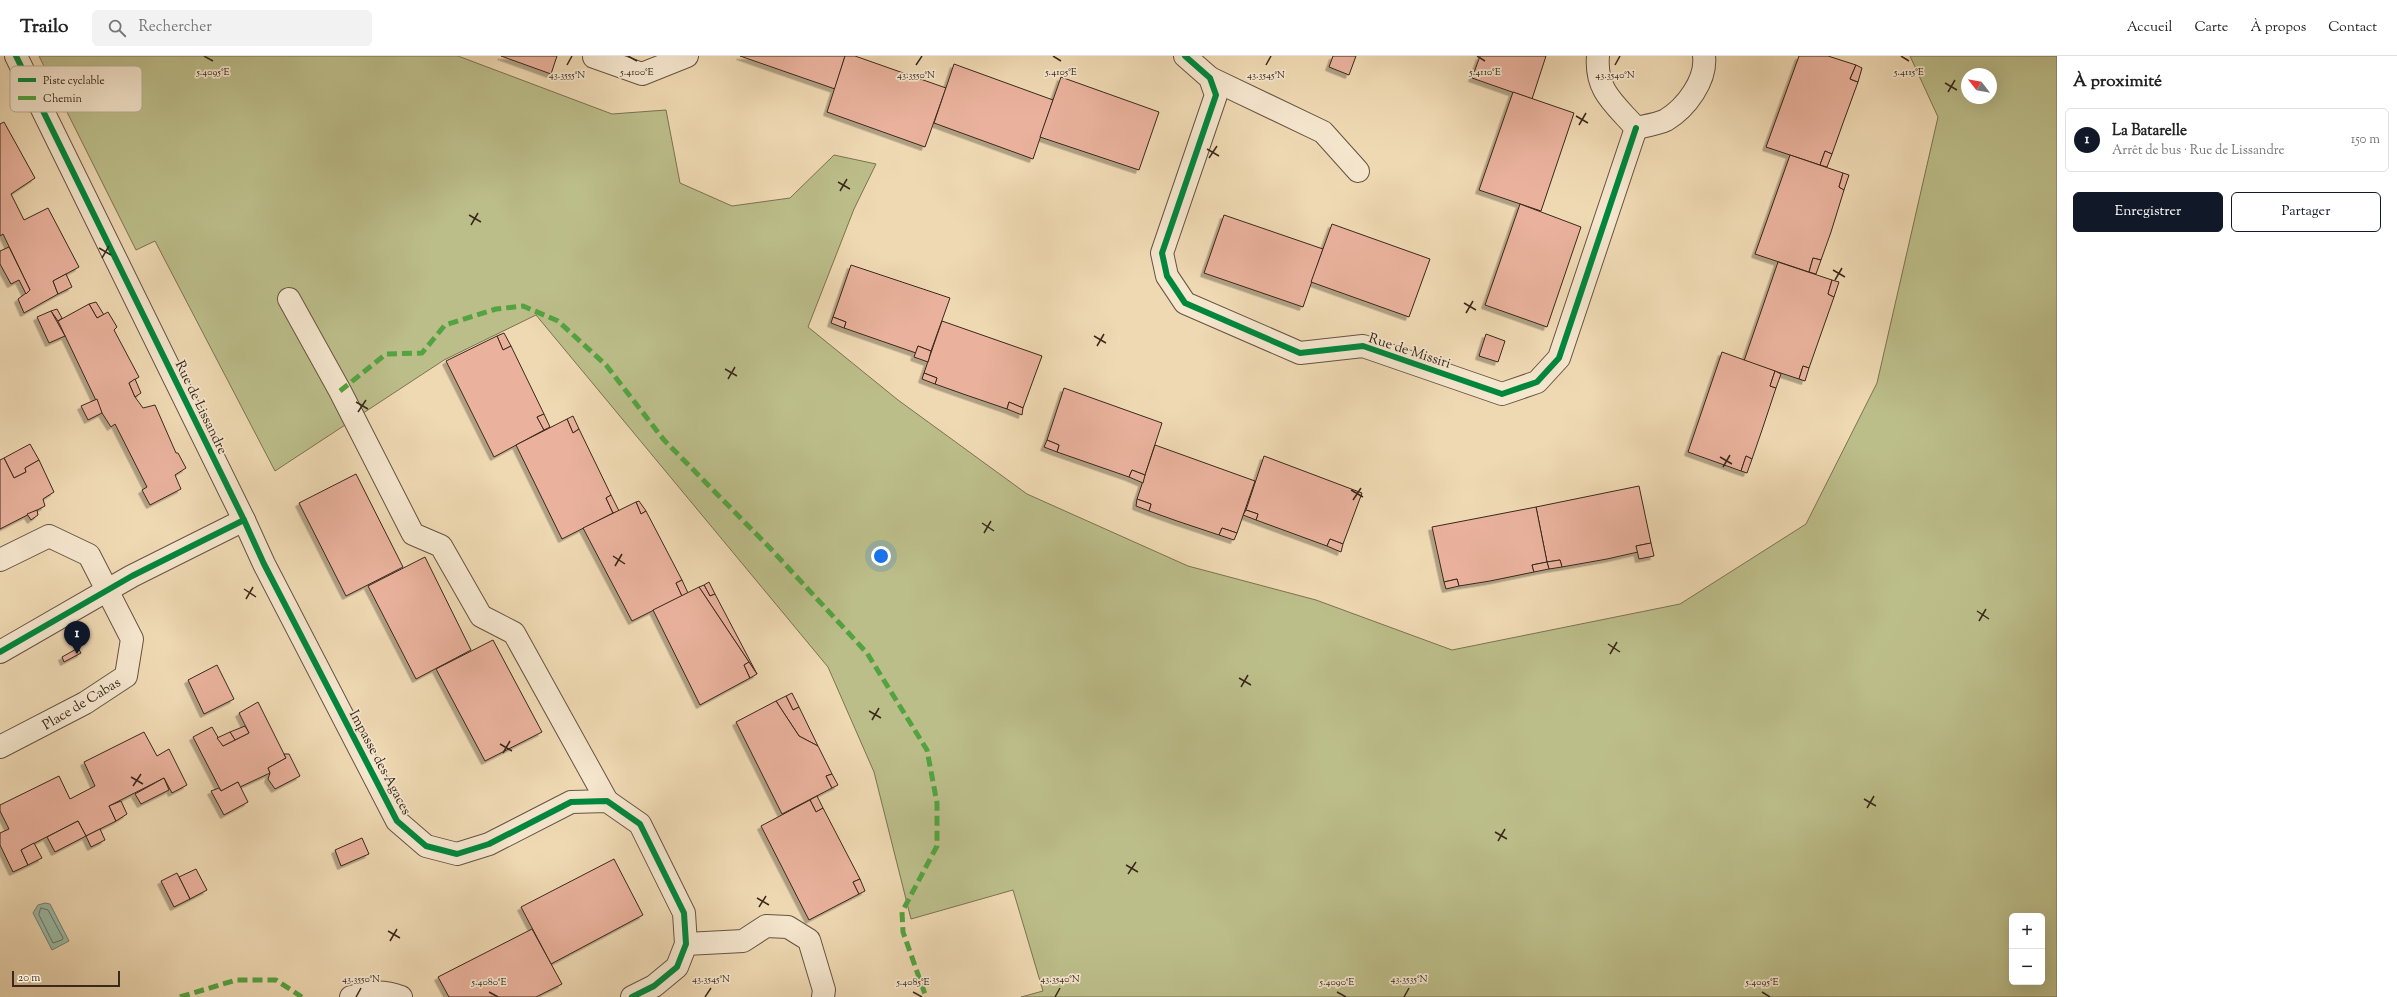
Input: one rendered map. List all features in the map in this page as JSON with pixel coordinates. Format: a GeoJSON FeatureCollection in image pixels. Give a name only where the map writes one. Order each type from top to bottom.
{"type":"FeatureCollection","features":[{"type":"Feature","properties":{"kind":"street","name":"Rue de Lissandre"},"geometry":{"type":"LineString","coordinates":[[16,56],[21,66]]}},
{"type":"Feature","properties":{"kind":"street"},"geometry":{"type":"LineString","coordinates":[[594,57],[642,74],[687,56]]}},
{"type":"Feature","properties":{"kind":"street"},"geometry":{"type":"LineString","coordinates":[[1185,56],[1210,78],[1322,132],[1358,171]]}},
{"type":"Feature","properties":{"kind":"street"},"geometry":{"type":"LineString","coordinates":[[1598,56],[1597,68],[1602,88],[1636,128],[1665,120],[1686,104],[1697,85],[1705,64],[1704,56]]}},
{"type":"Feature","properties":{"kind":"street","name":"Rue de Missiri"},"geometry":{"type":"LineString","coordinates":[[1210,78],[1216,95],[1162,253],[1167,276],[1185,303],[1300,353],[1363,346],[1502,394],[1537,382],[1559,358],[1636,128]]}},
{"type":"Feature","properties":{"kind":"street","name":"Rue de Lissandre"},"geometry":{"type":"LineString","coordinates":[[44,112],[244,520]]}},
{"type":"Feature","properties":{"kind":"street"},"geometry":{"type":"LineString","coordinates":[[289,299],[340,391],[413,534],[442,546],[481,616],[514,633],[607,801],[640,824],[684,913],[686,944],[677,967],[654,986],[632,997]]}},
{"type":"Feature","properties":{"kind":"street"},"geometry":{"type":"LineString","coordinates":[[0,652],[108,590],[244,520]]}},
{"type":"Feature","properties":{"kind":"street","name":"Impasse des Agaces"},"geometry":{"type":"LineString","coordinates":[[244,520],[397,821],[426,846],[457,854],[489,844],[571,802],[607,801]]}},
{"type":"Feature","properties":{"kind":"street","name":"Place de Cabas"},"geometry":{"type":"LineString","coordinates":[[0,560],[49,536],[89,555],[132,639],[126,676],[85,704],[0,747]]}},
{"type":"Feature","properties":{"kind":"street"},"geometry":{"type":"LineString","coordinates":[[686,944],[743,941],[766,926],[788,927],[809,940],[824,990],[823,997]]}},
{"type":"Feature","properties":{"kind":"street"},"geometry":{"type":"LineString","coordinates":[[351,997],[366,992],[388,992],[400,997]]}},
{"type":"Feature","properties":{"kind":"green space"},"geometry":{"type":"Polygon","coordinates":[[[39,56],[458,56],[612,114],[666,110],[680,183],[732,206],[790,198],[834,155],[876,164],[854,209],[808,327],[898,400],[1027,494],[1188,566],[1316,600],[1452,650],[1680,604],[1806,524],[1877,383],[1938,117],[1910,56],[2057,56],[2057,997],[1021,997],[1043,991],[1013,890],[911,919],[874,772],[828,667],[536,315],[444,360],[275,471],[155,241],[136,250],[67,112],[142,112],[142,66],[44,66],[39,56]]]}},
{"type":"Feature","properties":{"kind":"water"},"geometry":{"type":"Polygon","coordinates":[[[45,903],[50,904],[69,941],[52,950],[33,913],[38,905],[45,903]]]}},
{"type":"Feature","properties":{"kind":"building"},"geometry":{"type":"Polygon","coordinates":[[[501,56],[557,56],[551,74],[501,56]]]}},
{"type":"Feature","properties":{"kind":"building"},"geometry":{"type":"Polygon","coordinates":[[[740,56],[845,56],[835,89],[740,56]]]}},
{"type":"Feature","properties":{"kind":"building"},"geometry":{"type":"Polygon","coordinates":[[[845,56],[855,56],[946,88],[925,147],[827,112],[845,56]]]}},
{"type":"Feature","properties":{"kind":"building"},"geometry":{"type":"Polygon","coordinates":[[[1333,56],[1356,56],[1349,75],[1329,67],[1333,56]]]}},
{"type":"Feature","properties":{"kind":"building"},"geometry":{"type":"Polygon","coordinates":[[[1480,56],[1546,56],[1532,99],[1472,78],[1480,56]]]}},
{"type":"Feature","properties":{"kind":"building"},"geometry":{"type":"Polygon","coordinates":[[[1799,56],[1828,56],[1856,65],[1850,79],[1858,82],[1832,154],[1825,151],[1820,165],[1766,147],[1799,56]]]}},
{"type":"Feature","properties":{"kind":"building"},"geometry":{"type":"Polygon","coordinates":[[[954,64],[1053,100],[1033,159],[934,123],[954,64]]]}},
{"type":"Feature","properties":{"kind":"building"},"geometry":{"type":"Polygon","coordinates":[[[1856,65],[1862,68],[1858,82],[1850,79],[1856,65]]]}},
{"type":"Feature","properties":{"kind":"building"},"geometry":{"type":"Polygon","coordinates":[[[1061,77],[1159,112],[1139,170],[1040,137],[1061,77]]]}},
{"type":"Feature","properties":{"kind":"building"},"geometry":{"type":"Polygon","coordinates":[[[1513,92],[1574,113],[1541,211],[1479,190],[1513,92]]]}},
{"type":"Feature","properties":{"kind":"building"},"geometry":{"type":"Polygon","coordinates":[[[4,122],[35,178],[11,194],[24,220],[48,208],[79,267],[53,281],[58,294],[24,313],[18,299],[30,290],[3,234],[0,236],[0,124],[4,122]]]}},
{"type":"Feature","properties":{"kind":"building"},"geometry":{"type":"Polygon","coordinates":[[[1825,151],[1832,154],[1827,167],[1820,165],[1825,151]]]}},
{"type":"Feature","properties":{"kind":"building"},"geometry":{"type":"Polygon","coordinates":[[[1790,155],[1843,173],[1839,187],[1844,190],[1831,232],[1821,260],[1813,258],[1809,272],[1755,254],[1790,155]]]}},
{"type":"Feature","properties":{"kind":"building"},"geometry":{"type":"Polygon","coordinates":[[[1843,173],[1849,175],[1844,190],[1839,187],[1843,173]]]}},
{"type":"Feature","properties":{"kind":"building"},"geometry":{"type":"Polygon","coordinates":[[[1520,204],[1581,227],[1547,327],[1485,305],[1520,204]]]}},
{"type":"Feature","properties":{"kind":"building"},"geometry":{"type":"Polygon","coordinates":[[[1224,215],[1323,249],[1303,307],[1204,273],[1224,215]]]}},
{"type":"Feature","properties":{"kind":"building"},"geometry":{"type":"Polygon","coordinates":[[[1332,224],[1430,259],[1409,317],[1311,282],[1332,224]]]}},
{"type":"Feature","properties":{"kind":"building"},"geometry":{"type":"Polygon","coordinates":[[[9,247],[30,290],[26,294],[19,280],[11,284],[0,264],[0,251],[9,247]]]}},
{"type":"Feature","properties":{"kind":"building"},"geometry":{"type":"Polygon","coordinates":[[[1813,258],[1821,260],[1816,274],[1809,272],[1813,258]]]}},
{"type":"Feature","properties":{"kind":"building"},"geometry":{"type":"Polygon","coordinates":[[[1778,262],[1832,280],[1828,294],[1834,297],[1809,368],[1803,366],[1799,379],[1744,361],[1778,262]]]}},
{"type":"Feature","properties":{"kind":"building"},"geometry":{"type":"Polygon","coordinates":[[[851,265],[950,298],[931,351],[918,346],[916,353],[844,328],[846,322],[833,317],[851,265]]]}},
{"type":"Feature","properties":{"kind":"building"},"geometry":{"type":"Polygon","coordinates":[[[66,274],[72,287],[58,294],[53,281],[66,274]]]}},
{"type":"Feature","properties":{"kind":"building"},"geometry":{"type":"Polygon","coordinates":[[[1832,280],[1839,282],[1834,297],[1828,294],[1832,280]]]}},
{"type":"Feature","properties":{"kind":"building"},"geometry":{"type":"Polygon","coordinates":[[[96,302],[104,315],[97,318],[89,304],[96,302]]]}},
{"type":"Feature","properties":{"kind":"building"},"geometry":{"type":"Polygon","coordinates":[[[89,304],[97,318],[108,312],[117,327],[114,330],[139,377],[129,383],[135,397],[143,408],[155,405],[176,453],[178,453],[186,468],[175,475],[181,489],[150,505],[142,490],[147,487],[115,424],[111,427],[102,413],[58,321],[89,304]]]}},
{"type":"Feature","properties":{"kind":"building"},"geometry":{"type":"Polygon","coordinates":[[[57,309],[62,318],[58,321],[51,311],[57,309]]]}},
{"type":"Feature","properties":{"kind":"building"},"geometry":{"type":"Polygon","coordinates":[[[51,311],[65,336],[49,343],[37,317],[51,311]]]}},
{"type":"Feature","properties":{"kind":"building"},"geometry":{"type":"Polygon","coordinates":[[[833,317],[846,322],[844,328],[831,323],[833,317]]]}},
{"type":"Feature","properties":{"kind":"building"},"geometry":{"type":"Polygon","coordinates":[[[942,321],[1042,356],[1023,408],[1009,402],[1007,409],[966,395],[935,384],[937,378],[924,373],[942,321]]]}},
{"type":"Feature","properties":{"kind":"building"},"geometry":{"type":"Polygon","coordinates":[[[504,333],[511,346],[503,350],[497,336],[504,333]]]}},
{"type":"Feature","properties":{"kind":"building"},"geometry":{"type":"Polygon","coordinates":[[[1486,334],[1505,341],[1498,362],[1479,356],[1486,334]]]}},
{"type":"Feature","properties":{"kind":"building"},"geometry":{"type":"Polygon","coordinates":[[[497,336],[503,350],[511,346],[544,414],[537,417],[544,430],[494,457],[446,361],[497,336]]]}},
{"type":"Feature","properties":{"kind":"building"},"geometry":{"type":"Polygon","coordinates":[[[918,346],[931,351],[928,362],[914,357],[918,346]]]}},
{"type":"Feature","properties":{"kind":"building"},"geometry":{"type":"Polygon","coordinates":[[[1722,352],[1775,371],[1770,386],[1776,388],[1762,430],[1752,459],[1746,456],[1741,471],[1688,452],[1722,352]]]}},
{"type":"Feature","properties":{"kind":"building"},"geometry":{"type":"Polygon","coordinates":[[[1803,366],[1809,368],[1805,381],[1799,379],[1803,366]]]}},
{"type":"Feature","properties":{"kind":"building"},"geometry":{"type":"Polygon","coordinates":[[[1775,371],[1781,374],[1776,388],[1770,386],[1775,371]]]}},
{"type":"Feature","properties":{"kind":"building"},"geometry":{"type":"Polygon","coordinates":[[[924,373],[937,378],[935,384],[922,379],[924,373]]]}},
{"type":"Feature","properties":{"kind":"building"},"geometry":{"type":"Polygon","coordinates":[[[135,379],[141,393],[135,397],[129,383],[135,379]]]}},
{"type":"Feature","properties":{"kind":"building"},"geometry":{"type":"Polygon","coordinates":[[[1064,388],[1162,423],[1145,475],[1132,470],[1129,477],[1057,452],[1059,445],[1047,440],[1064,388]]]}},
{"type":"Feature","properties":{"kind":"building"},"geometry":{"type":"Polygon","coordinates":[[[97,399],[102,413],[88,420],[81,406],[97,399]]]}},
{"type":"Feature","properties":{"kind":"building"},"geometry":{"type":"Polygon","coordinates":[[[1009,402],[1023,408],[1022,415],[1007,409],[1009,402]]]}},
{"type":"Feature","properties":{"kind":"building"},"geometry":{"type":"Polygon","coordinates":[[[544,414],[550,427],[544,430],[537,417],[544,414]]]}},
{"type":"Feature","properties":{"kind":"building"},"geometry":{"type":"Polygon","coordinates":[[[573,416],[579,429],[573,433],[567,419],[573,416]]]}},
{"type":"Feature","properties":{"kind":"building"},"geometry":{"type":"Polygon","coordinates":[[[567,419],[573,433],[579,429],[611,495],[606,498],[613,513],[562,539],[516,445],[567,419]]]}},
{"type":"Feature","properties":{"kind":"building"},"geometry":{"type":"Polygon","coordinates":[[[1047,440],[1059,445],[1057,452],[1044,447],[1047,440]]]}},
{"type":"Feature","properties":{"kind":"building"},"geometry":{"type":"Polygon","coordinates":[[[30,444],[39,460],[25,468],[26,472],[14,478],[4,458],[30,444]]]}},
{"type":"Feature","properties":{"kind":"building"},"geometry":{"type":"Polygon","coordinates":[[[1155,445],[1255,481],[1237,533],[1222,528],[1219,535],[1177,521],[1149,511],[1151,504],[1137,499],[1155,445]]]}},
{"type":"Feature","properties":{"kind":"building"},"geometry":{"type":"Polygon","coordinates":[[[1264,456],[1362,493],[1343,544],[1330,539],[1327,546],[1256,520],[1258,514],[1246,510],[1264,456]]]}},
{"type":"Feature","properties":{"kind":"building"},"geometry":{"type":"Polygon","coordinates":[[[1746,456],[1752,459],[1747,473],[1741,471],[1746,456]]]}},
{"type":"Feature","properties":{"kind":"building"},"geometry":{"type":"Polygon","coordinates":[[[4,458],[14,478],[26,472],[25,468],[39,460],[54,492],[43,499],[45,506],[0,529],[0,460],[4,458]]]}},
{"type":"Feature","properties":{"kind":"building"},"geometry":{"type":"Polygon","coordinates":[[[1132,470],[1145,475],[1143,483],[1129,477],[1132,470]]]}},
{"type":"Feature","properties":{"kind":"building"},"geometry":{"type":"Polygon","coordinates":[[[356,474],[403,567],[346,596],[299,503],[356,474]]]}},
{"type":"Feature","properties":{"kind":"building"},"geometry":{"type":"Polygon","coordinates":[[[1639,486],[1651,543],[1636,546],[1638,552],[1607,559],[1562,567],[1560,560],[1547,562],[1536,507],[1639,486]]]}},
{"type":"Feature","properties":{"kind":"building"},"geometry":{"type":"Polygon","coordinates":[[[611,495],[619,511],[613,513],[606,498],[611,495]]]}},
{"type":"Feature","properties":{"kind":"building"},"geometry":{"type":"Polygon","coordinates":[[[1137,499],[1151,504],[1149,511],[1136,506],[1137,499]]]}},
{"type":"Feature","properties":{"kind":"building"},"geometry":{"type":"Polygon","coordinates":[[[639,501],[646,511],[641,514],[636,502],[639,501]]]}},
{"type":"Feature","properties":{"kind":"building"},"geometry":{"type":"Polygon","coordinates":[[[636,502],[641,514],[646,511],[682,580],[676,583],[682,596],[632,621],[583,528],[636,502]]]}},
{"type":"Feature","properties":{"kind":"building"},"geometry":{"type":"Polygon","coordinates":[[[1536,507],[1547,562],[1532,565],[1534,572],[1490,581],[1459,586],[1457,579],[1444,582],[1432,527],[1536,507]]]}},
{"type":"Feature","properties":{"kind":"building"},"geometry":{"type":"Polygon","coordinates":[[[37,510],[38,515],[31,520],[27,514],[37,510]]]}},
{"type":"Feature","properties":{"kind":"building"},"geometry":{"type":"Polygon","coordinates":[[[1246,510],[1258,514],[1256,520],[1243,515],[1246,510]]]}},
{"type":"Feature","properties":{"kind":"building"},"geometry":{"type":"Polygon","coordinates":[[[1222,528],[1237,533],[1234,540],[1219,535],[1222,528]]]}},
{"type":"Feature","properties":{"kind":"building"},"geometry":{"type":"Polygon","coordinates":[[[1330,539],[1343,544],[1341,552],[1327,546],[1330,539]]]}},
{"type":"Feature","properties":{"kind":"building"},"geometry":{"type":"Polygon","coordinates":[[[1651,543],[1654,556],[1639,559],[1636,546],[1651,543]]]}},
{"type":"Feature","properties":{"kind":"building"},"geometry":{"type":"Polygon","coordinates":[[[425,557],[471,650],[416,679],[368,586],[425,557]]]}},
{"type":"Feature","properties":{"kind":"building"},"geometry":{"type":"Polygon","coordinates":[[[1560,560],[1562,567],[1549,569],[1547,562],[1560,560]]]}},
{"type":"Feature","properties":{"kind":"building"},"geometry":{"type":"Polygon","coordinates":[[[1547,562],[1549,569],[1534,572],[1532,565],[1547,562]]]}},
{"type":"Feature","properties":{"kind":"building"},"geometry":{"type":"Polygon","coordinates":[[[1457,579],[1459,586],[1446,589],[1444,582],[1457,579]]]}},
{"type":"Feature","properties":{"kind":"building"},"geometry":{"type":"Polygon","coordinates":[[[682,580],[688,593],[682,596],[676,583],[682,580]]]}},
{"type":"Feature","properties":{"kind":"building"},"geometry":{"type":"Polygon","coordinates":[[[709,582],[715,594],[710,596],[704,585],[709,582]]]}},
{"type":"Feature","properties":{"kind":"building"},"geometry":{"type":"Polygon","coordinates":[[[704,585],[710,596],[715,594],[757,674],[699,587],[704,585]]]}},
{"type":"Feature","properties":{"kind":"building"},"geometry":{"type":"Polygon","coordinates":[[[699,587],[749,662],[744,665],[750,678],[700,705],[653,610],[699,587]]]}},
{"type":"Feature","properties":{"kind":"building"},"geometry":{"type":"Polygon","coordinates":[[[493,640],[542,732],[485,761],[436,669],[493,640]]]}},
{"type":"Feature","properties":{"kind":"building"},"geometry":{"type":"Polygon","coordinates":[[[78,648],[81,653],[64,662],[62,657],[78,648]]]}},
{"type":"Feature","properties":{"kind":"building"},"geometry":{"type":"Polygon","coordinates":[[[749,662],[757,674],[750,678],[744,665],[749,662]]]}},
{"type":"Feature","properties":{"kind":"building"},"geometry":{"type":"Polygon","coordinates":[[[217,665],[234,699],[204,714],[188,680],[217,665]]]}},
{"type":"Feature","properties":{"kind":"building"},"geometry":{"type":"Polygon","coordinates":[[[792,693],[799,707],[793,710],[786,696],[792,693]]]}},
{"type":"Feature","properties":{"kind":"building"},"geometry":{"type":"Polygon","coordinates":[[[786,696],[793,710],[799,707],[818,746],[799,736],[776,701],[786,696]]]}},
{"type":"Feature","properties":{"kind":"building"},"geometry":{"type":"Polygon","coordinates":[[[776,701],[799,736],[818,746],[832,774],[826,776],[832,788],[782,814],[736,722],[776,701]]]}},
{"type":"Feature","properties":{"kind":"building"},"geometry":{"type":"Polygon","coordinates":[[[258,702],[286,758],[268,768],[270,773],[240,787],[238,782],[221,791],[193,737],[212,727],[223,746],[249,733],[239,713],[258,702]]]}},
{"type":"Feature","properties":{"kind":"building"},"geometry":{"type":"Polygon","coordinates":[[[245,726],[249,733],[235,740],[230,732],[245,726]]]}},
{"type":"Feature","properties":{"kind":"building"},"geometry":{"type":"Polygon","coordinates":[[[144,732],[157,756],[169,749],[187,785],[172,793],[164,778],[109,806],[116,821],[86,836],[78,821],[21,850],[28,865],[13,872],[0,845],[0,833],[9,829],[0,811],[0,805],[59,776],[70,799],[95,786],[84,762],[144,732]]]}},
{"type":"Feature","properties":{"kind":"building"},"geometry":{"type":"Polygon","coordinates":[[[230,732],[235,740],[223,746],[217,738],[230,732]]]}},
{"type":"Feature","properties":{"kind":"building"},"geometry":{"type":"Polygon","coordinates":[[[284,754],[289,754],[300,776],[275,789],[268,779],[270,773],[268,768],[286,758],[284,754]]]}},
{"type":"Feature","properties":{"kind":"building"},"geometry":{"type":"Polygon","coordinates":[[[832,774],[838,785],[832,788],[826,776],[832,774]]]}},
{"type":"Feature","properties":{"kind":"building"},"geometry":{"type":"Polygon","coordinates":[[[164,778],[169,790],[141,804],[135,794],[164,778]]]}},
{"type":"Feature","properties":{"kind":"building"},"geometry":{"type":"Polygon","coordinates":[[[238,782],[248,802],[224,815],[211,791],[219,788],[221,791],[238,782]]]}},
{"type":"Feature","properties":{"kind":"building"},"geometry":{"type":"Polygon","coordinates":[[[817,796],[823,808],[816,812],[810,800],[817,796]]]}},
{"type":"Feature","properties":{"kind":"building"},"geometry":{"type":"Polygon","coordinates":[[[810,800],[816,812],[823,808],[860,879],[853,882],[859,894],[809,920],[761,826],[810,800]]]}},
{"type":"Feature","properties":{"kind":"building"},"geometry":{"type":"Polygon","coordinates":[[[121,801],[127,814],[116,821],[109,806],[121,801]]]}},
{"type":"Feature","properties":{"kind":"building"},"geometry":{"type":"Polygon","coordinates":[[[78,821],[86,836],[55,852],[47,837],[78,821]]]}},
{"type":"Feature","properties":{"kind":"building"},"geometry":{"type":"Polygon","coordinates":[[[100,829],[105,840],[91,847],[86,836],[100,829]]]}},
{"type":"Feature","properties":{"kind":"building"},"geometry":{"type":"Polygon","coordinates":[[[362,838],[369,854],[341,866],[335,850],[362,838]]]}},
{"type":"Feature","properties":{"kind":"building"},"geometry":{"type":"Polygon","coordinates":[[[34,843],[42,858],[28,865],[21,850],[34,843]]]}},
{"type":"Feature","properties":{"kind":"building"},"geometry":{"type":"Polygon","coordinates":[[[614,859],[643,915],[551,964],[521,907],[614,859]]]}},
{"type":"Feature","properties":{"kind":"building"},"geometry":{"type":"Polygon","coordinates":[[[196,869],[207,890],[190,899],[179,877],[196,869]]]}},
{"type":"Feature","properties":{"kind":"building"},"geometry":{"type":"Polygon","coordinates":[[[177,873],[190,899],[174,907],[161,881],[177,873]]]}},
{"type":"Feature","properties":{"kind":"building"},"geometry":{"type":"Polygon","coordinates":[[[860,879],[865,891],[859,894],[853,882],[860,879]]]}},
{"type":"Feature","properties":{"kind":"building"},"geometry":{"type":"Polygon","coordinates":[[[532,929],[562,984],[536,997],[449,997],[438,977],[532,929]]]}},
{"type":"Feature","properties":{"kind":"marked path"},"geometry":{"type":"LineString","coordinates":[[340,391],[386,354],[422,353],[445,325],[496,309],[523,306],[558,321],[606,365],[664,440],[770,548],[867,653],[927,750],[937,803],[937,846],[902,912],[903,932],[926,997]]}},
{"type":"Feature","properties":{"kind":"marked path"},"geometry":{"type":"LineString","coordinates":[[180,997],[236,980],[276,980],[302,997]]}},
{"type":"Feature","properties":{"kind":"cycle path"},"geometry":{"type":"LineString","coordinates":[[16,56],[21,66]]}},
{"type":"Feature","properties":{"kind":"cycle path"},"geometry":{"type":"LineString","coordinates":[[1185,56],[1210,78],[1216,95],[1162,253],[1167,276],[1185,303],[1300,353],[1363,346],[1502,394],[1537,382],[1559,358],[1636,128]]}},
{"type":"Feature","properties":{"kind":"cycle path"},"geometry":{"type":"LineString","coordinates":[[0,652],[132,576],[244,520],[44,112]]}},
{"type":"Feature","properties":{"kind":"cycle path"},"geometry":{"type":"LineString","coordinates":[[244,520],[264,564],[397,821],[426,846],[457,854],[489,844],[571,802],[607,801],[640,824],[684,913],[686,944],[677,967],[654,986],[632,997]]}},
{"type":"Feature","properties":{"kind":"place","name":"La Batarelle"},"geometry":{"type":"Point","coordinates":[77,654]}}]}
